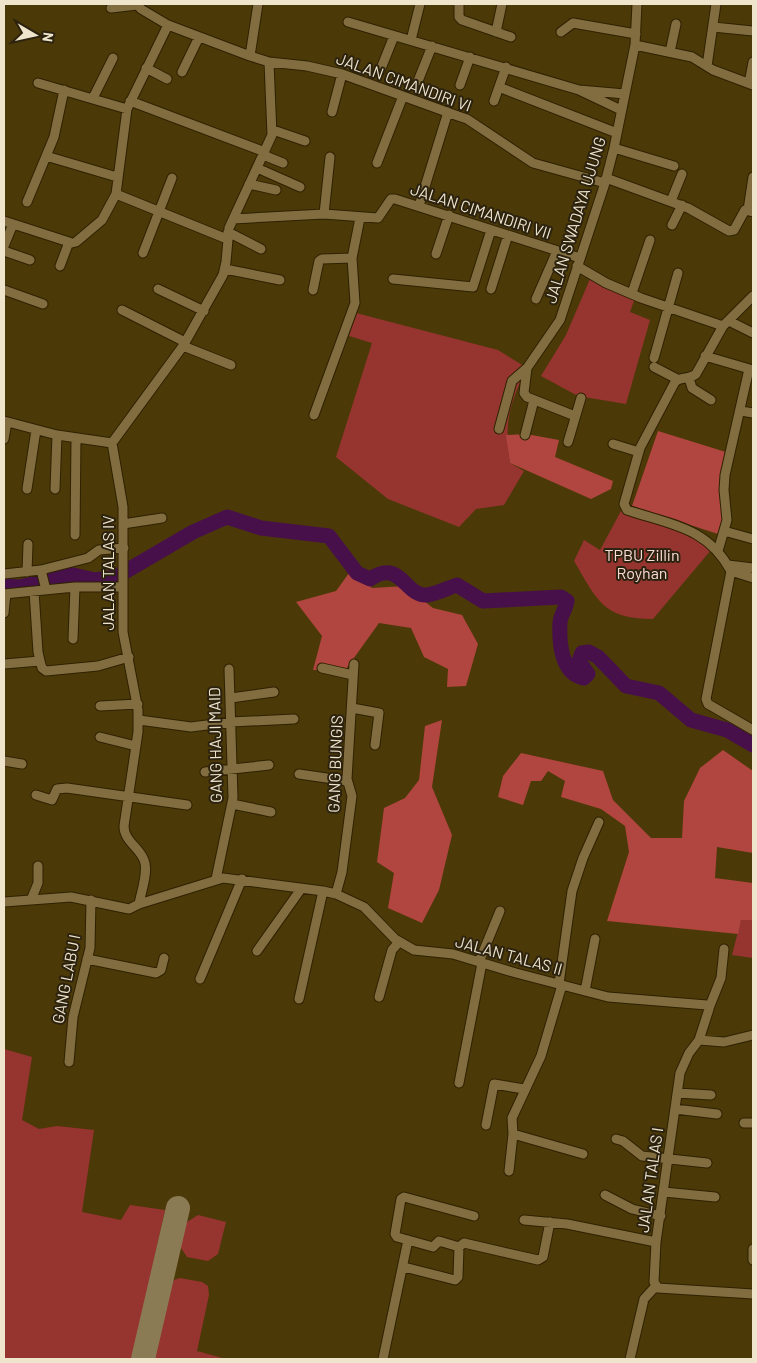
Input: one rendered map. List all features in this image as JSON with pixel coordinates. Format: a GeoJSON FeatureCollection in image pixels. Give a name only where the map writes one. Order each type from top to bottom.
{"type":"FeatureCollection","features":[{"type":"Feature","properties":{"kind":"street"},"geometry":{"type":"LineString","coordinates":[[112,8],[137,4]]}},
{"type":"Feature","properties":{"kind":"street","name":"JALAN CIMANDIRI VI"},"geometry":{"type":"LineString","coordinates":[[137,4],[168,25],[250,56],[269,62],[307,66],[342,74],[467,119],[533,163],[605,180],[671,201],[732,231],[745,210],[751,211]]}},
{"type":"Feature","properties":{"kind":"street"},"geometry":{"type":"LineString","coordinates":[[250,56],[258,4]]}},
{"type":"Feature","properties":{"kind":"street"},"geometry":{"type":"LineString","coordinates":[[411,40],[420,4]]}},
{"type":"Feature","properties":{"kind":"street"},"geometry":{"type":"LineString","coordinates":[[460,4],[460,18],[511,37]]}},
{"type":"Feature","properties":{"kind":"street"},"geometry":{"type":"LineString","coordinates":[[496,32],[502,4]]}},
{"type":"Feature","properties":{"kind":"street","name":"JALAN SWADAYA UJUNG"},"geometry":{"type":"LineString","coordinates":[[499,428],[512,380],[526,368],[560,320],[614,148],[636,44],[637,4]]}},
{"type":"Feature","properties":{"kind":"street"},"geometry":{"type":"LineString","coordinates":[[707,66],[716,4]]}},
{"type":"Feature","properties":{"kind":"street"},"geometry":{"type":"LineString","coordinates":[[348,22],[579,90],[621,110]]}},
{"type":"Feature","properties":{"kind":"street"},"geometry":{"type":"LineString","coordinates":[[561,32],[573,23],[636,34]]}},
{"type":"Feature","properties":{"kind":"street"},"geometry":{"type":"LineString","coordinates":[[670,52],[676,24]]}},
{"type":"Feature","properties":{"kind":"street"},"geometry":{"type":"LineString","coordinates":[[4,246],[8,222],[69,242],[76,242],[102,220],[116,194],[128,105],[168,25]]}},
{"type":"Feature","properties":{"kind":"street"},"geometry":{"type":"LineString","coordinates":[[713,27],[753,31]]}},
{"type":"Feature","properties":{"kind":"street"},"geometry":{"type":"LineString","coordinates":[[380,71],[394,36]]}},
{"type":"Feature","properties":{"kind":"street"},"geometry":{"type":"LineString","coordinates":[[182,72],[199,37]]}},
{"type":"Feature","properties":{"kind":"street"},"geometry":{"type":"LineString","coordinates":[[636,44],[692,57],[707,66],[751,84],[753,62]]}},
{"type":"Feature","properties":{"kind":"street"},"geometry":{"type":"LineString","coordinates":[[418,81],[432,46]]}},
{"type":"Feature","properties":{"kind":"street"},"geometry":{"type":"LineString","coordinates":[[460,85],[470,57]]}},
{"type":"Feature","properties":{"kind":"street"},"geometry":{"type":"LineString","coordinates":[[93,98],[113,58]]}},
{"type":"Feature","properties":{"kind":"street"},"geometry":{"type":"LineString","coordinates":[[4,439],[5,422],[57,435],[112,443],[184,344],[204,311],[225,269],[227,236],[273,130],[269,62]]}},
{"type":"Feature","properties":{"kind":"street"},"geometry":{"type":"LineString","coordinates":[[494,101],[506,67]]}},
{"type":"Feature","properties":{"kind":"street"},"geometry":{"type":"LineString","coordinates":[[146,68],[167,79]]}},
{"type":"Feature","properties":{"kind":"street"},"geometry":{"type":"LineString","coordinates":[[332,112],[342,74]]}},
{"type":"Feature","properties":{"kind":"street"},"geometry":{"type":"LineString","coordinates":[[38,82],[93,98],[128,105],[264,153],[283,163]]}},
{"type":"Feature","properties":{"kind":"street"},"geometry":{"type":"LineString","coordinates":[[504,89],[617,133]]}},
{"type":"Feature","properties":{"kind":"street"},"geometry":{"type":"LineString","coordinates":[[27,202],[56,130],[64,90]]}},
{"type":"Feature","properties":{"kind":"street"},"geometry":{"type":"LineString","coordinates":[[579,90],[624,94]]}},
{"type":"Feature","properties":{"kind":"street"},"geometry":{"type":"LineString","coordinates":[[607,103],[610,93]]}},
{"type":"Feature","properties":{"kind":"street"},"geometry":{"type":"LineString","coordinates":[[377,163],[403,96]]}},
{"type":"Feature","properties":{"kind":"street"},"geometry":{"type":"LineString","coordinates":[[419,206],[448,112]]}},
{"type":"Feature","properties":{"kind":"street"},"geometry":{"type":"LineString","coordinates":[[273,130],[305,141]]}},
{"type":"Feature","properties":{"kind":"street"},"geometry":{"type":"LineString","coordinates":[[614,148],[674,166]]}},
{"type":"Feature","properties":{"kind":"street"},"geometry":{"type":"LineString","coordinates":[[46,156],[117,177]]}},
{"type":"Feature","properties":{"kind":"street"},"geometry":{"type":"LineString","coordinates":[[324,214],[330,158]]}},
{"type":"Feature","properties":{"kind":"street"},"geometry":{"type":"LineString","coordinates":[[257,168],[300,187]]}},
{"type":"Feature","properties":{"kind":"street"},"geometry":{"type":"LineString","coordinates":[[671,201],[682,174]]}},
{"type":"Feature","properties":{"kind":"street"},"geometry":{"type":"LineString","coordinates":[[143,253],[172,178]]}},
{"type":"Feature","properties":{"kind":"street"},"geometry":{"type":"LineString","coordinates":[[751,211],[753,178]]}},
{"type":"Feature","properties":{"kind":"street"},"geometry":{"type":"LineString","coordinates":[[249,184],[276,190]]}},
{"type":"Feature","properties":{"kind":"street"},"geometry":{"type":"LineString","coordinates":[[116,194],[158,212],[261,249]]}},
{"type":"Feature","properties":{"kind":"street","name":"JALAN CIMANDIRI VII"},"geometry":{"type":"LineString","coordinates":[[233,219],[324,214],[378,218],[391,199],[449,215],[556,251],[578,262],[606,283],[668,306],[753,333]]}},
{"type":"Feature","properties":{"kind":"street"},"geometry":{"type":"LineString","coordinates":[[672,225],[682,205]]}},
{"type":"Feature","properties":{"kind":"street"},"geometry":{"type":"LineString","coordinates":[[436,254],[449,215]]}},
{"type":"Feature","properties":{"kind":"street"},"geometry":{"type":"LineString","coordinates":[[314,416],[355,303],[352,258],[360,218]]}},
{"type":"Feature","properties":{"kind":"street"},"geometry":{"type":"LineString","coordinates":[[393,279],[473,287],[491,230]]}},
{"type":"Feature","properties":{"kind":"street"},"geometry":{"type":"LineString","coordinates":[[491,289],[508,235]]}},
{"type":"Feature","properties":{"kind":"street"},"geometry":{"type":"LineString","coordinates":[[632,293],[650,240]]}},
{"type":"Feature","properties":{"kind":"street"},"geometry":{"type":"LineString","coordinates":[[60,266],[69,242]]}},
{"type":"Feature","properties":{"kind":"street"},"geometry":{"type":"LineString","coordinates":[[4,251],[30,260]]}},
{"type":"Feature","properties":{"kind":"street"},"geometry":{"type":"LineString","coordinates":[[536,300],[556,251]]}},
{"type":"Feature","properties":{"kind":"street"},"geometry":{"type":"LineString","coordinates":[[313,290],[319,261],[352,258]]}},
{"type":"Feature","properties":{"kind":"street"},"geometry":{"type":"LineString","coordinates":[[225,269],[280,280]]}},
{"type":"Feature","properties":{"kind":"street"},"geometry":{"type":"LineString","coordinates":[[678,273],[654,363],[678,379],[690,378],[696,374],[705,356],[726,324],[753,296]]}},
{"type":"Feature","properties":{"kind":"street"},"geometry":{"type":"LineString","coordinates":[[158,289],[204,311]]}},
{"type":"Feature","properties":{"kind":"street"},"geometry":{"type":"LineString","coordinates":[[4,290],[43,304]]}},
{"type":"Feature","properties":{"kind":"street"},"geometry":{"type":"LineString","coordinates":[[122,310],[184,344],[231,365]]}},
{"type":"Feature","properties":{"kind":"street"},"geometry":{"type":"LineString","coordinates":[[705,356],[751,370],[725,474],[724,490],[727,515],[718,551]]}},
{"type":"Feature","properties":{"kind":"street"},"geometry":{"type":"LineString","coordinates":[[526,368],[524,393],[534,400],[575,416]]}},
{"type":"Feature","properties":{"kind":"street"},"geometry":{"type":"LineString","coordinates":[[690,378],[692,388],[712,400]]}},
{"type":"Feature","properties":{"kind":"street"},"geometry":{"type":"LineString","coordinates":[[678,379],[639,452],[625,508],[699,534],[718,551],[727,565],[753,578]]}},
{"type":"Feature","properties":{"kind":"street"},"geometry":{"type":"LineString","coordinates":[[568,442],[581,398]]}},
{"type":"Feature","properties":{"kind":"street"},"geometry":{"type":"LineString","coordinates":[[526,435],[534,400]]}},
{"type":"Feature","properties":{"kind":"street"},"geometry":{"type":"LineString","coordinates":[[741,411],[753,413]]}},
{"type":"Feature","properties":{"kind":"street"},"geometry":{"type":"LineString","coordinates":[[27,489],[36,430]]}},
{"type":"Feature","properties":{"kind":"street"},"geometry":{"type":"LineString","coordinates":[[55,489],[57,435]]}},
{"type":"Feature","properties":{"kind":"street"},"geometry":{"type":"LineString","coordinates":[[75,535],[76,438]]}},
{"type":"Feature","properties":{"kind":"street","name":"JALAN TALAS IV"},"geometry":{"type":"LineString","coordinates":[[112,443],[120,483],[123,524],[123,632],[138,704],[139,720],[124,830],[126,837],[144,860],[145,865],[138,904]]}},
{"type":"Feature","properties":{"kind":"street"},"geometry":{"type":"LineString","coordinates":[[613,444],[639,452]]}},
{"type":"Feature","properties":{"kind":"street"},"geometry":{"type":"LineString","coordinates":[[123,524],[162,518]]}},
{"type":"Feature","properties":{"kind":"street"},"geometry":{"type":"LineString","coordinates":[[724,532],[753,539]]}},
{"type":"Feature","properties":{"kind":"street"},"geometry":{"type":"LineString","coordinates":[[27,572],[28,544]]}},
{"type":"Feature","properties":{"kind":"street"},"geometry":{"type":"LineString","coordinates":[[4,574],[41,570],[88,558],[99,550],[124,548]]}},
{"type":"Feature","properties":{"kind":"street"},"geometry":{"type":"LineString","coordinates":[[727,565],[753,568]]}},
{"type":"Feature","properties":{"kind":"street"},"geometry":{"type":"LineString","coordinates":[[727,565],[706,699],[708,704],[753,730]]}},
{"type":"Feature","properties":{"kind":"street"},"geometry":{"type":"LineString","coordinates":[[41,570],[45,586]]}},
{"type":"Feature","properties":{"kind":"street"},"geometry":{"type":"LineString","coordinates":[[4,613],[5,594],[34,591],[45,586],[123,585]]}},
{"type":"Feature","properties":{"kind":"street"},"geometry":{"type":"LineString","coordinates":[[73,639],[75,587]]}},
{"type":"Feature","properties":{"kind":"street"},"geometry":{"type":"LineString","coordinates":[[34,591],[40,661],[42,668],[46,671],[98,666],[129,657]]}},
{"type":"Feature","properties":{"kind":"street"},"geometry":{"type":"LineString","coordinates":[[4,664],[40,661]]}},
{"type":"Feature","properties":{"kind":"street","name":"GANG BUNGIS"},"geometry":{"type":"LineString","coordinates":[[336,894],[342,872],[352,796],[347,781],[354,664]]}},
{"type":"Feature","properties":{"kind":"street"},"geometry":{"type":"LineString","coordinates":[[322,668],[353,675]]}},
{"type":"Feature","properties":{"kind":"street","name":"GANG HAJI MAID"},"geometry":{"type":"LineString","coordinates":[[216,879],[232,804],[233,770],[229,669]]}},
{"type":"Feature","properties":{"kind":"street"},"geometry":{"type":"LineString","coordinates":[[231,698],[274,692]]}},
{"type":"Feature","properties":{"kind":"street"},"geometry":{"type":"LineString","coordinates":[[100,706],[138,704]]}},
{"type":"Feature","properties":{"kind":"street"},"geometry":{"type":"LineString","coordinates":[[352,708],[380,713],[375,745]]}},
{"type":"Feature","properties":{"kind":"street"},"geometry":{"type":"LineString","coordinates":[[139,720],[179,727],[294,719]]}},
{"type":"Feature","properties":{"kind":"street"},"geometry":{"type":"LineString","coordinates":[[100,738],[136,746]]}},
{"type":"Feature","properties":{"kind":"street"},"geometry":{"type":"LineString","coordinates":[[4,761],[22,764]]}},
{"type":"Feature","properties":{"kind":"street"},"geometry":{"type":"LineString","coordinates":[[205,772],[269,764]]}},
{"type":"Feature","properties":{"kind":"street"},"geometry":{"type":"LineString","coordinates":[[299,774],[347,781]]}},
{"type":"Feature","properties":{"kind":"street"},"geometry":{"type":"LineString","coordinates":[[36,795],[53,800],[57,789],[61,787],[187,805]]}},
{"type":"Feature","properties":{"kind":"street"},"geometry":{"type":"LineString","coordinates":[[232,804],[272,812]]}},
{"type":"Feature","properties":{"kind":"street"},"geometry":{"type":"LineString","coordinates":[[509,1170],[513,1134],[511,1122],[524,1089],[541,1056],[561,985],[572,891],[583,858],[599,822]]}},
{"type":"Feature","properties":{"kind":"street"},"geometry":{"type":"LineString","coordinates":[[31,900],[38,883],[38,866]]}},
{"type":"Feature","properties":{"kind":"street","name":"JALAN TALAS II"},"geometry":{"type":"LineString","coordinates":[[4,902],[71,897],[92,900],[125,910],[216,879],[242,879],[301,890],[323,891],[336,894],[364,907],[399,942],[414,950],[454,954],[585,992],[614,998],[700,1004],[707,1005],[709,1008]]}},
{"type":"Feature","properties":{"kind":"street"},"geometry":{"type":"LineString","coordinates":[[200,979],[242,879]]}},
{"type":"Feature","properties":{"kind":"street"},"geometry":{"type":"LineString","coordinates":[[257,951],[301,890]]}},
{"type":"Feature","properties":{"kind":"street"},"geometry":{"type":"LineString","coordinates":[[299,999],[323,891]]}},
{"type":"Feature","properties":{"kind":"street","name":"GANG LABU I"},"geometry":{"type":"LineString","coordinates":[[68,1062],[73,1017],[87,959],[91,931],[92,900]]}},
{"type":"Feature","properties":{"kind":"street"},"geometry":{"type":"LineString","coordinates":[[459,1083],[480,962],[500,911]]}},
{"type":"Feature","properties":{"kind":"street"},"geometry":{"type":"LineString","coordinates":[[585,992],[595,939]]}},
{"type":"Feature","properties":{"kind":"street"},"geometry":{"type":"LineString","coordinates":[[380,997],[392,950],[399,942]]}},
{"type":"Feature","properties":{"kind":"street"},"geometry":{"type":"LineString","coordinates":[[724,949],[721,978],[699,1040],[724,1042],[753,1035]]}},
{"type":"Feature","properties":{"kind":"street"},"geometry":{"type":"LineString","coordinates":[[87,959],[156,973],[161,970],[164,958]]}},
{"type":"Feature","properties":{"kind":"street","name":"JALAN TALAS I"},"geometry":{"type":"LineString","coordinates":[[655,1287],[656,1242],[677,1093],[684,1064],[699,1040]]}},
{"type":"Feature","properties":{"kind":"street"},"geometry":{"type":"LineString","coordinates":[[486,1125],[494,1084],[524,1089]]}},
{"type":"Feature","properties":{"kind":"street"},"geometry":{"type":"LineString","coordinates":[[677,1093],[711,1095]]}},
{"type":"Feature","properties":{"kind":"street"},"geometry":{"type":"LineString","coordinates":[[675,1109],[717,1114]]}},
{"type":"Feature","properties":{"kind":"street"},"geometry":{"type":"LineString","coordinates":[[513,1134],[583,1154]]}},
{"type":"Feature","properties":{"kind":"street"},"geometry":{"type":"LineString","coordinates":[[616,1139],[623,1141],[642,1156],[707,1163]]}},
{"type":"Feature","properties":{"kind":"street"},"geometry":{"type":"LineString","coordinates":[[664,1192],[716,1197]]}},
{"type":"Feature","properties":{"kind":"street"},"geometry":{"type":"LineString","coordinates":[[605,1195],[632,1209],[661,1216]]}},
{"type":"Feature","properties":{"kind":"street"},"geometry":{"type":"LineString","coordinates":[[459,1247],[439,1241],[433,1247],[397,1237],[394,1230],[401,1199],[404,1197],[474,1216]]}},
{"type":"Feature","properties":{"kind":"street"},"geometry":{"type":"LineString","coordinates":[[524,1220],[550,1222],[656,1242]]}},
{"type":"Feature","properties":{"kind":"street"},"geometry":{"type":"LineString","coordinates":[[404,1268],[455,1280],[458,1278],[459,1247],[464,1243],[506,1255],[539,1260],[543,1257],[550,1222]]}},
{"type":"Feature","properties":{"kind":"street"},"geometry":{"type":"LineString","coordinates":[[383,1359],[404,1268],[408,1240]]}},
{"type":"Feature","properties":{"kind":"street"},"geometry":{"type":"LineString","coordinates":[[753,1249],[753,1260]]}},
{"type":"Feature","properties":{"kind":"street"},"geometry":{"type":"LineString","coordinates":[[630,1359],[644,1299],[655,1287],[753,1294]]}},
{"type":"Feature","properties":{"kind":"green space"},"geometry":{"type":"Polygon","coordinates":[[[590,279],[635,298],[630,312],[650,320],[626,404],[578,396],[541,376],[566,335],[590,279]]]}},
{"type":"Feature","properties":{"kind":"green space"},"geometry":{"type":"Polygon","coordinates":[[[356,313],[498,350],[527,368],[512,403],[508,425],[510,463],[524,471],[504,505],[476,509],[459,527],[388,499],[336,457],[372,343],[349,336],[356,313]]]}},
{"type":"Feature","properties":{"kind":"green space","name":"TPBU Zillin Royhan"},"geometry":{"type":"Polygon","coordinates":[[[621,511],[702,539],[711,550],[653,619],[623,615],[603,605],[589,587],[574,561],[584,540],[600,550],[621,511]]]}},
{"type":"Feature","properties":{"kind":"green space"},"geometry":{"type":"Polygon","coordinates":[[[741,920],[753,920],[753,958],[732,955],[741,920]]]}},
{"type":"Feature","properties":{"kind":"green space"},"geometry":{"type":"Polygon","coordinates":[[[4,1049],[32,1057],[22,1120],[39,1129],[57,1126],[94,1130],[82,1212],[121,1220],[130,1205],[165,1210],[132,1359],[4,1359],[4,1049]]]}},
{"type":"Feature","properties":{"kind":"green space"},"geometry":{"type":"Polygon","coordinates":[[[198,1215],[226,1222],[218,1254],[208,1261],[187,1257],[179,1245],[184,1224],[198,1215]]]}},
{"type":"Feature","properties":{"kind":"green space"},"geometry":{"type":"Polygon","coordinates":[[[180,1278],[202,1282],[208,1286],[209,1295],[197,1351],[226,1359],[154,1359],[170,1288],[174,1280],[180,1278]]]}},
{"type":"Feature","properties":{"kind":"shaded area"},"geometry":{"type":"Polygon","coordinates":[[[658,431],[729,453],[720,484],[726,511],[718,534],[632,506],[658,431]]]}},
{"type":"Feature","properties":{"kind":"shaded area"},"geometry":{"type":"Polygon","coordinates":[[[526,434],[559,440],[555,457],[613,481],[611,489],[591,499],[510,463],[506,435],[526,434]]]}},
{"type":"Feature","properties":{"kind":"shaded area"},"geometry":{"type":"Polygon","coordinates":[[[352,569],[372,588],[405,586],[433,608],[462,615],[478,644],[466,686],[447,687],[448,669],[424,657],[411,628],[379,623],[346,669],[313,670],[322,636],[296,602],[336,591],[352,569]]]}},
{"type":"Feature","properties":{"kind":"shaded area"},"geometry":{"type":"Polygon","coordinates":[[[442,720],[432,787],[452,835],[439,890],[422,923],[388,908],[394,873],[377,862],[384,808],[405,798],[419,780],[425,726],[442,720]]]}},
{"type":"Feature","properties":{"kind":"shaded area"},"geometry":{"type":"Polygon","coordinates":[[[723,750],[753,771],[753,853],[717,847],[715,878],[753,883],[753,920],[741,920],[738,934],[607,921],[629,852],[625,826],[601,809],[561,797],[565,781],[548,771],[541,781],[531,781],[523,805],[498,797],[503,776],[521,753],[603,771],[613,800],[651,838],[682,838],[684,801],[700,768],[723,750]]]}},
{"type":"Feature","properties":{"kind":"waterway"},"geometry":{"type":"LineString","coordinates":[[4,586],[19,587],[69,574],[95,580],[116,577],[193,532],[227,517],[261,528],[329,536],[357,573],[370,579],[380,574],[389,573],[396,575],[420,594],[427,595],[457,585],[483,601],[561,597],[567,601],[560,620],[561,648],[566,664],[576,675],[584,678],[588,674],[579,661],[582,653],[589,652],[598,657],[626,686],[659,693],[691,720],[727,730],[753,745]]}},
{"type":"Feature","properties":{"kind":"taxiway"},"geometry":{"type":"LineString","coordinates":[[143,1359],[178,1208]]}}]}
